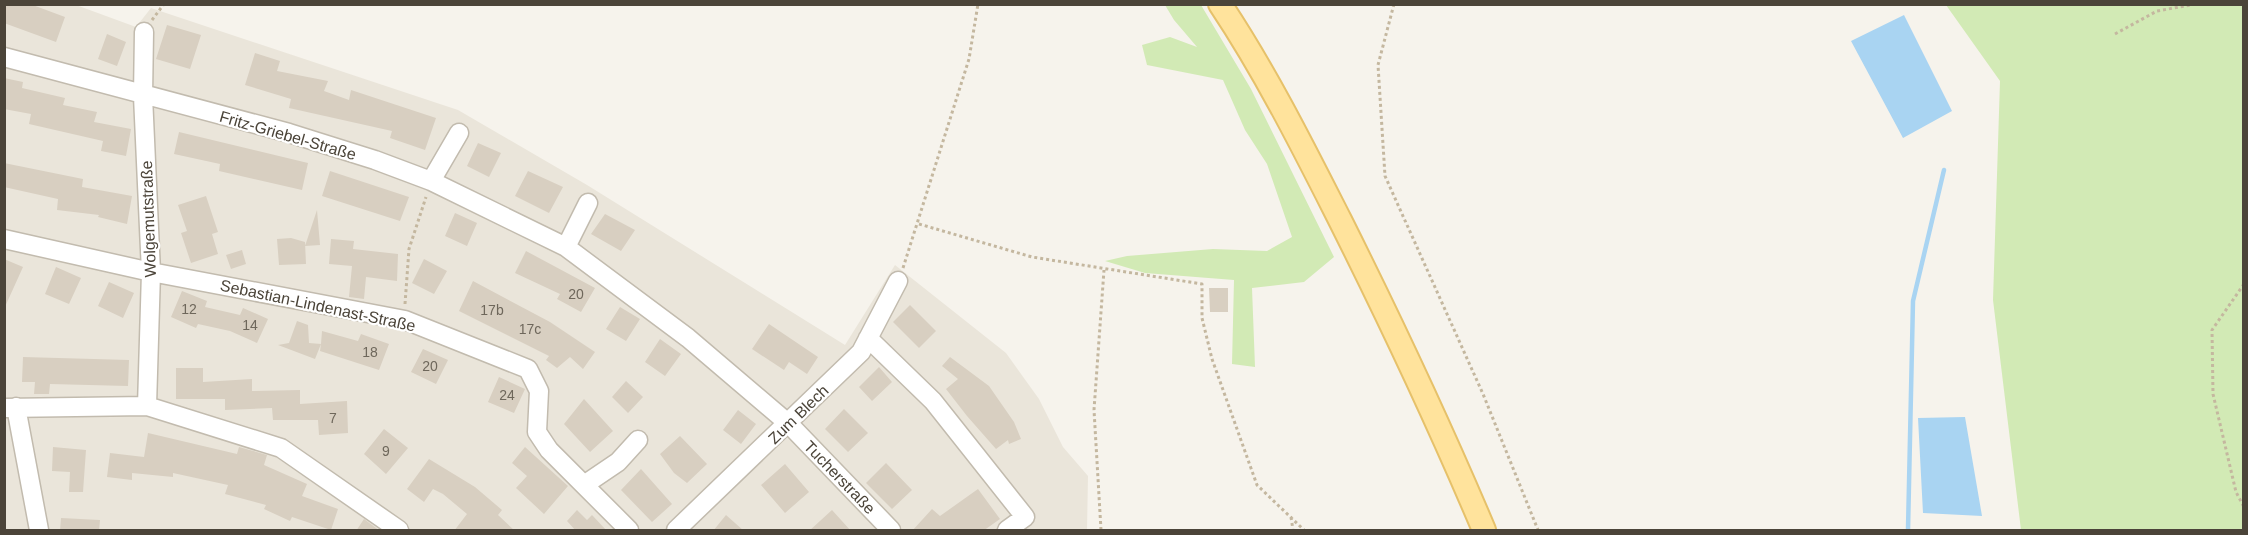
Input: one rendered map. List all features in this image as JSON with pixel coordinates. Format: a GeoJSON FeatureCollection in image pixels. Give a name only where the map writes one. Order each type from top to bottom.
{"type":"FeatureCollection","features":[{"type":"Feature","properties":{"kind":"main road"},"geometry":{"type":"LineString","coordinates":[[1220,4],[1257,63],[1319,179],[1366,273],[1484,531]]}},
{"type":"Feature","properties":{"kind":"street","name":"Wolgemutstraße"},"geometry":{"type":"LineString","coordinates":[[144,32],[143,96],[151,272],[147,406]]}},
{"type":"Feature","properties":{"kind":"street","name":"Fritz-Griebel-Straße"},"geometry":{"type":"LineString","coordinates":[[4,57],[289,134],[431,181],[566,248],[688,338],[789,424]]}},
{"type":"Feature","properties":{"kind":"street"},"geometry":{"type":"LineString","coordinates":[[431,181],[459,133]]}},
{"type":"Feature","properties":{"kind":"street"},"geometry":{"type":"LineString","coordinates":[[566,248],[588,203]]}},
{"type":"Feature","properties":{"kind":"street","name":"Sebastian-Lindenast-Straße"},"geometry":{"type":"LineString","coordinates":[[4,239],[151,272],[405,320],[528,369],[539,391],[537,432],[549,450],[629,531]]}},
{"type":"Feature","properties":{"kind":"street","name":"Zum Blech"},"geometry":{"type":"LineString","coordinates":[[676,531],[861,352],[898,281]]}},
{"type":"Feature","properties":{"kind":"street"},"geometry":{"type":"LineString","coordinates":[[868,338],[933,401],[1025,517],[1007,531]]}},
{"type":"Feature","properties":{"kind":"street"},"geometry":{"type":"LineString","coordinates":[[39,531],[10,408],[147,406],[281,448],[399,531]]}},
{"type":"Feature","properties":{"kind":"street","name":"Tucherstraße"},"geometry":{"type":"LineString","coordinates":[[789,424],[891,531]]}},
{"type":"Feature","properties":{"kind":"street"},"geometry":{"type":"LineString","coordinates":[[584,485],[618,462],[638,440]]}},
{"type":"Feature","properties":{"kind":"path"},"geometry":{"type":"LineString","coordinates":[[898,281],[919,224],[969,59],[978,4]]}},
{"type":"Feature","properties":{"kind":"path"},"geometry":{"type":"LineString","coordinates":[[1394,4],[1378,65],[1385,176],[1483,394],[1538,531]]}},
{"type":"Feature","properties":{"kind":"path"},"geometry":{"type":"LineString","coordinates":[[2115,34],[2157,11],[2196,4]]}},
{"type":"Feature","properties":{"kind":"path"},"geometry":{"type":"LineString","coordinates":[[405,320],[409,249],[431,181]]}},
{"type":"Feature","properties":{"kind":"path"},"geometry":{"type":"LineString","coordinates":[[919,224],[1032,257],[1202,284],[1202,318],[1212,359],[1257,485],[1304,531]]}},
{"type":"Feature","properties":{"kind":"path"},"geometry":{"type":"LineString","coordinates":[[1101,531],[1094,410],[1104,270]]}},
{"type":"Feature","properties":{"kind":"path"},"geometry":{"type":"LineString","coordinates":[[2244,284],[2212,330],[2213,394],[2236,492],[2244,507]]}},
{"type":"Feature","properties":{"kind":"path"},"geometry":{"type":"LineString","coordinates":[[1290,516],[1293,531]]}},
{"type":"Feature","properties":{"kind":"shaded area"},"geometry":{"type":"Polygon","coordinates":[[[4,5],[76,5],[136,27],[151,8],[458,110],[587,185],[845,345],[895,265],[1006,353],[1039,399],[1063,447],[1088,476],[1087,530],[5,530],[4,5]]]}},
{"type":"Feature","properties":{"kind":"green space"},"geometry":{"type":"Polygon","coordinates":[[[1165,5],[1201,5],[1251,89],[1334,257],[1304,282],[1252,288],[1255,367],[1232,364],[1234,280],[1145,273],[1105,261],[1127,256],[1213,249],[1267,251],[1292,237],[1267,164],[1245,130],[1223,80],[1147,65],[1142,45],[1170,37],[1197,47],[1174,20],[1165,5]]]}},
{"type":"Feature","properties":{"kind":"green space"},"geometry":{"type":"Polygon","coordinates":[[[1946,5],[2243,5],[2243,530],[2021,530],[1993,300],[2000,81],[1946,5]]]}},
{"type":"Feature","properties":{"kind":"water"},"geometry":{"type":"Polygon","coordinates":[[[1904,15],[1952,111],[1903,138],[1851,41],[1904,15]]]}},
{"type":"Feature","properties":{"kind":"water"},"geometry":{"type":"Polygon","coordinates":[[[1965,417],[1982,516],[1923,513],[1918,418],[1965,417]]]}},
{"type":"Feature","properties":{"kind":"building"},"geometry":{"type":"Polygon","coordinates":[[[4,4],[30,4],[65,17],[56,42],[4,23],[4,4]]]}},
{"type":"Feature","properties":{"kind":"building"},"geometry":{"type":"Polygon","coordinates":[[[167,25],[201,35],[190,69],[156,59],[167,25]]]}},
{"type":"Feature","properties":{"kind":"building"},"geometry":{"type":"Polygon","coordinates":[[[107,34],[126,42],[117,66],[98,59],[107,34]]]}},
{"type":"Feature","properties":{"kind":"building"},"geometry":{"type":"Polygon","coordinates":[[[255,53],[280,61],[277,71],[328,81],[324,91],[349,100],[351,90],[436,118],[425,150],[390,138],[392,131],[289,108],[291,99],[245,85],[255,53]]]}},
{"type":"Feature","properties":{"kind":"building"},"geometry":{"type":"Polygon","coordinates":[[[4,78],[23,82],[22,88],[65,98],[63,105],[97,112],[94,122],[131,129],[126,156],[101,151],[103,141],[29,124],[31,114],[4,109],[4,78]]]}},
{"type":"Feature","properties":{"kind":"building"},"geometry":{"type":"Polygon","coordinates":[[[179,132],[308,163],[302,190],[219,171],[220,164],[174,154],[179,132]]]}},
{"type":"Feature","properties":{"kind":"building"},"geometry":{"type":"Polygon","coordinates":[[[478,143],[501,153],[489,177],[467,166],[478,143]]]}},
{"type":"Feature","properties":{"kind":"building"},"geometry":{"type":"Polygon","coordinates":[[[4,163],[83,179],[82,187],[132,196],[127,224],[98,217],[99,215],[57,210],[58,199],[4,187],[4,163]]]}},
{"type":"Feature","properties":{"kind":"building"},"geometry":{"type":"Polygon","coordinates":[[[330,171],[409,197],[400,221],[322,196],[330,171]]]}},
{"type":"Feature","properties":{"kind":"building"},"geometry":{"type":"Polygon","coordinates":[[[528,171],[563,187],[549,213],[515,196],[528,171]]]}},
{"type":"Feature","properties":{"kind":"building"},"geometry":{"type":"Polygon","coordinates":[[[206,196],[218,232],[212,234],[218,254],[191,263],[181,233],[187,231],[178,205],[206,196]]]}},
{"type":"Feature","properties":{"kind":"building"},"geometry":{"type":"Polygon","coordinates":[[[317,210],[320,245],[305,246],[317,210]]]}},
{"type":"Feature","properties":{"kind":"building"},"geometry":{"type":"Polygon","coordinates":[[[455,213],[477,223],[467,246],[445,236],[455,213]]]}},
{"type":"Feature","properties":{"kind":"building"},"geometry":{"type":"Polygon","coordinates":[[[605,214],[635,230],[621,251],[591,234],[605,214]]]}},
{"type":"Feature","properties":{"kind":"building"},"geometry":{"type":"Polygon","coordinates":[[[291,238],[305,242],[306,264],[279,265],[277,239],[291,238]]]}},
{"type":"Feature","properties":{"kind":"building"},"geometry":{"type":"Polygon","coordinates":[[[331,239],[354,241],[353,249],[398,254],[397,281],[366,277],[364,299],[349,297],[352,266],[329,264],[331,239]]]}},
{"type":"Feature","properties":{"kind":"building"},"geometry":{"type":"Polygon","coordinates":[[[242,250],[246,264],[231,269],[226,255],[242,250]]]}},
{"type":"Feature","properties":{"kind":"building"},"geometry":{"type":"Polygon","coordinates":[[[526,251],[595,288],[581,312],[557,299],[560,294],[515,273],[526,251]]]}},
{"type":"Feature","properties":{"kind":"building"},"geometry":{"type":"Polygon","coordinates":[[[4,259],[23,267],[4,309],[4,259]]]}},
{"type":"Feature","properties":{"kind":"building"},"geometry":{"type":"Polygon","coordinates":[[[424,259],[447,271],[434,294],[412,283],[424,259]]]}},
{"type":"Feature","properties":{"kind":"building"},"geometry":{"type":"Polygon","coordinates":[[[56,267],[81,278],[69,304],[45,294],[56,267]]]}},
{"type":"Feature","properties":{"kind":"building"},"geometry":{"type":"Polygon","coordinates":[[[473,281],[550,322],[595,352],[583,369],[570,357],[557,368],[546,360],[549,356],[459,311],[473,281]]]}},
{"type":"Feature","properties":{"kind":"building"},"geometry":{"type":"Polygon","coordinates":[[[109,282],[134,293],[123,318],[98,306],[109,282]]]}},
{"type":"Feature","properties":{"kind":"building"},"geometry":{"type":"Polygon","coordinates":[[[1209,288],[1228,288],[1228,312],[1210,312],[1209,288]]]}},
{"type":"Feature","properties":{"kind":"building"},"geometry":{"type":"Polygon","coordinates":[[[182,291],[207,301],[205,307],[240,315],[243,308],[268,319],[257,343],[230,331],[198,324],[196,328],[171,317],[182,291]]]}},
{"type":"Feature","properties":{"kind":"building"},"geometry":{"type":"Polygon","coordinates":[[[910,305],[936,331],[919,348],[893,322],[910,305]]]}},
{"type":"Feature","properties":{"kind":"building"},"geometry":{"type":"Polygon","coordinates":[[[620,307],[640,319],[626,341],[606,329],[620,307]]]}},
{"type":"Feature","properties":{"kind":"building"},"geometry":{"type":"Polygon","coordinates":[[[297,321],[308,325],[309,343],[321,344],[315,359],[278,345],[289,343],[297,321]]]}},
{"type":"Feature","properties":{"kind":"building"},"geometry":{"type":"Polygon","coordinates":[[[769,324],[818,357],[807,374],[789,362],[784,370],[752,349],[769,324]]]}},
{"type":"Feature","properties":{"kind":"building"},"geometry":{"type":"Polygon","coordinates":[[[322,331],[358,341],[361,334],[389,344],[379,370],[320,351],[322,331]]]}},
{"type":"Feature","properties":{"kind":"building"},"geometry":{"type":"Polygon","coordinates":[[[660,339],[681,354],[665,376],[645,362],[660,339]]]}},
{"type":"Feature","properties":{"kind":"building"},"geometry":{"type":"Polygon","coordinates":[[[423,349],[448,360],[436,384],[411,372],[423,349]]]}},
{"type":"Feature","properties":{"kind":"building"},"geometry":{"type":"Polygon","coordinates":[[[23,357],[129,360],[128,386],[50,384],[49,394],[34,394],[35,382],[22,382],[23,357]]]}},
{"type":"Feature","properties":{"kind":"building"},"geometry":{"type":"Polygon","coordinates":[[[950,357],[989,386],[1014,422],[1021,439],[1009,444],[1008,440],[996,449],[967,416],[946,389],[958,379],[942,366],[950,357]]]}},
{"type":"Feature","properties":{"kind":"building"},"geometry":{"type":"Polygon","coordinates":[[[879,367],[892,382],[872,401],[859,387],[879,367]]]}},
{"type":"Feature","properties":{"kind":"building"},"geometry":{"type":"Polygon","coordinates":[[[176,368],[203,368],[203,382],[252,379],[252,391],[300,390],[300,404],[347,401],[348,433],[319,435],[318,420],[273,420],[272,408],[225,410],[225,399],[176,399],[176,368]]]}},
{"type":"Feature","properties":{"kind":"building"},"geometry":{"type":"Polygon","coordinates":[[[499,377],[525,389],[514,413],[488,402],[499,377]]]}},
{"type":"Feature","properties":{"kind":"building"},"geometry":{"type":"Polygon","coordinates":[[[626,381],[643,397],[628,413],[612,397],[626,381]]]}},
{"type":"Feature","properties":{"kind":"building"},"geometry":{"type":"Polygon","coordinates":[[[584,399],[613,431],[590,452],[564,424],[584,399]]]}},
{"type":"Feature","properties":{"kind":"building"},"geometry":{"type":"Polygon","coordinates":[[[844,409],[868,433],[848,452],[825,429],[844,409]]]}},
{"type":"Feature","properties":{"kind":"building"},"geometry":{"type":"Polygon","coordinates":[[[738,410],[756,424],[741,444],[723,430],[738,410]]]}},
{"type":"Feature","properties":{"kind":"building"},"geometry":{"type":"Polygon","coordinates":[[[384,429],[408,448],[386,474],[364,454],[384,429]]]}},
{"type":"Feature","properties":{"kind":"building"},"geometry":{"type":"Polygon","coordinates":[[[148,433],[237,454],[239,447],[267,455],[264,465],[307,484],[302,496],[338,509],[331,530],[292,517],[290,521],[264,509],[266,505],[225,494],[228,485],[173,473],[173,477],[132,473],[132,480],[107,477],[110,453],[144,457],[148,433]]]}},
{"type":"Feature","properties":{"kind":"building"},"geometry":{"type":"Polygon","coordinates":[[[680,436],[707,464],[687,483],[674,473],[660,454],[680,436]]]}},
{"type":"Feature","properties":{"kind":"building"},"geometry":{"type":"Polygon","coordinates":[[[53,447],[86,450],[83,492],[69,492],[70,472],[52,471],[53,447]]]}},
{"type":"Feature","properties":{"kind":"building"},"geometry":{"type":"Polygon","coordinates":[[[525,447],[568,486],[544,514],[516,488],[527,476],[512,463],[525,447]]]}},
{"type":"Feature","properties":{"kind":"building"},"geometry":{"type":"Polygon","coordinates":[[[429,459],[475,487],[502,510],[498,515],[515,531],[454,531],[467,514],[443,494],[433,489],[424,502],[407,489],[429,459]]]}},
{"type":"Feature","properties":{"kind":"building"},"geometry":{"type":"Polygon","coordinates":[[[886,463],[912,490],[892,509],[866,483],[886,463]]]}},
{"type":"Feature","properties":{"kind":"building"},"geometry":{"type":"Polygon","coordinates":[[[785,464],[809,492],[785,513],[761,485],[785,464]]]}},
{"type":"Feature","properties":{"kind":"building"},"geometry":{"type":"Polygon","coordinates":[[[641,469],[672,504],[652,522],[621,490],[641,469]]]}},
{"type":"Feature","properties":{"kind":"building"},"geometry":{"type":"Polygon","coordinates":[[[978,489],[1000,519],[983,531],[912,531],[932,509],[940,516],[978,489]]]}},
{"type":"Feature","properties":{"kind":"building"},"geometry":{"type":"Polygon","coordinates":[[[577,510],[587,520],[592,515],[607,531],[576,531],[567,521],[577,510]]]}},
{"type":"Feature","properties":{"kind":"building"},"geometry":{"type":"Polygon","coordinates":[[[832,510],[851,531],[809,531],[832,510]]]}},
{"type":"Feature","properties":{"kind":"building"},"geometry":{"type":"Polygon","coordinates":[[[726,515],[744,531],[713,531],[726,515]]]}},
{"type":"Feature","properties":{"kind":"building"},"geometry":{"type":"Polygon","coordinates":[[[61,518],[100,520],[99,531],[60,531],[61,518]]]}},
{"type":"Feature","properties":{"kind":"building"},"geometry":{"type":"Polygon","coordinates":[[[364,519],[380,531],[356,531],[364,519]]]}},
{"type":"Feature","properties":{"kind":"waterway"},"geometry":{"type":"LineString","coordinates":[[1908,530],[1913,301],[1944,170]]}}]}
